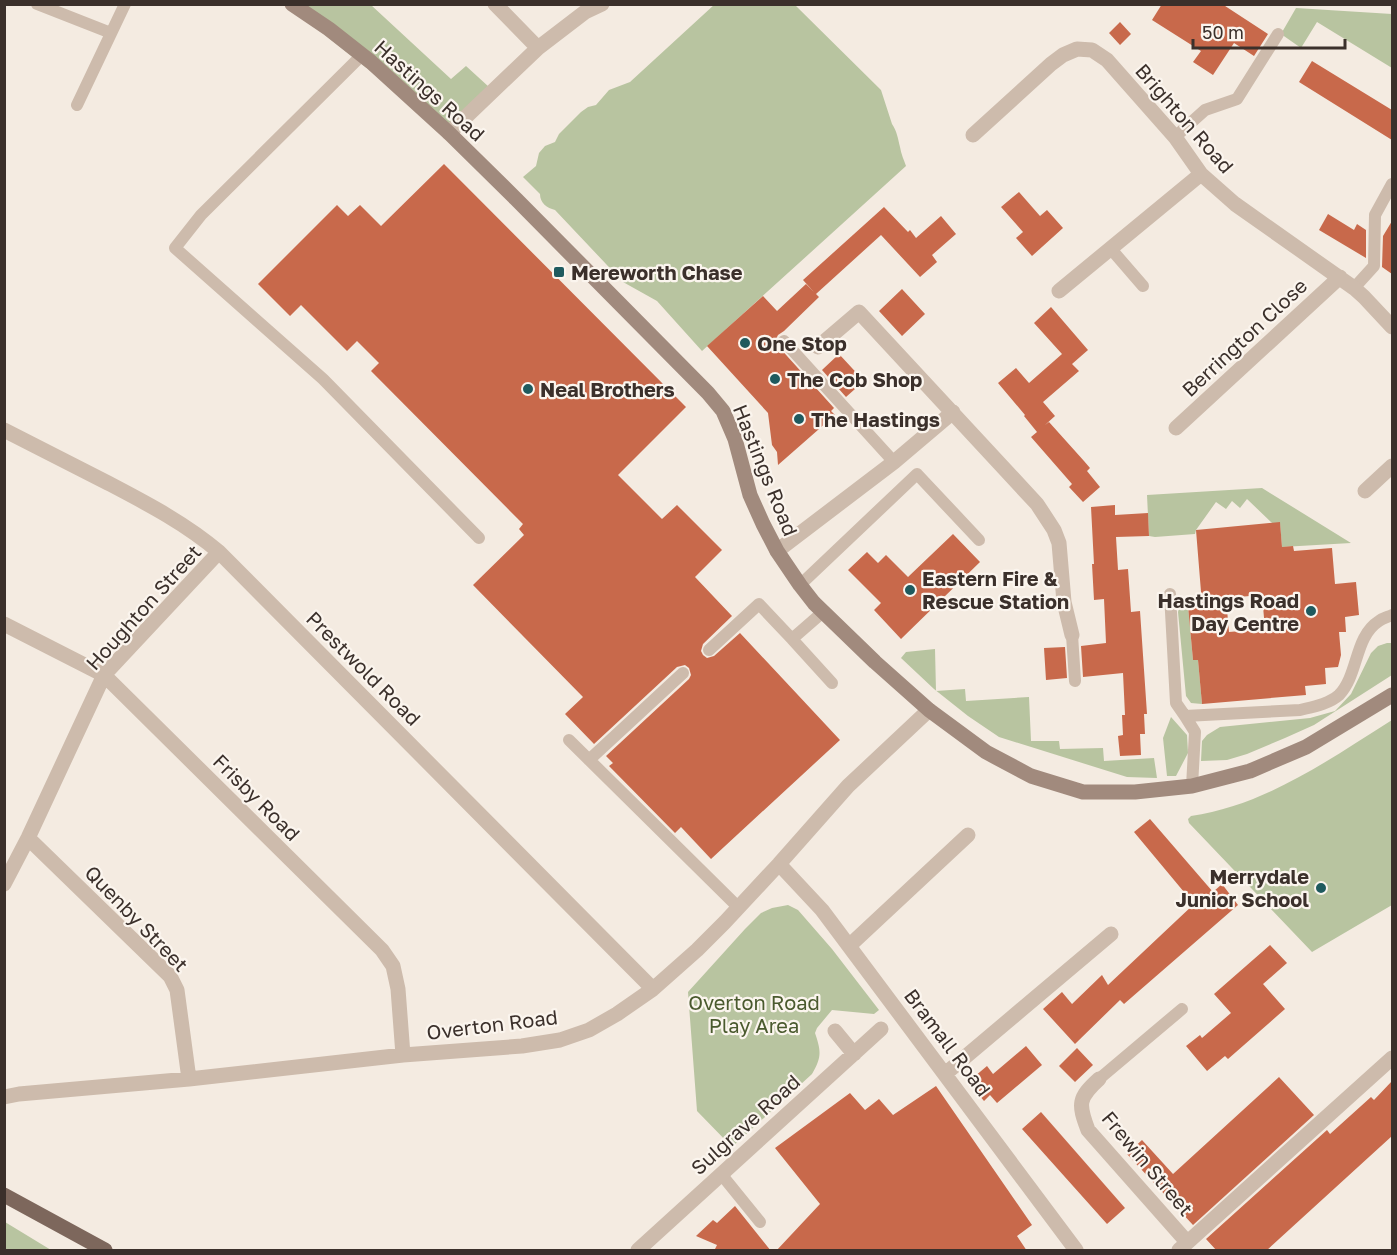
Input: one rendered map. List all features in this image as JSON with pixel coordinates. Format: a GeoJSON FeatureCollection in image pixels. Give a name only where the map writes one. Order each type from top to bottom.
{"type":"FeatureCollection","features":[{"type":"Feature","properties":{"kind":"main road"},"geometry":{"type":"LineString","coordinates":[[4,1195],[105,1251]]}},
{"type":"Feature","properties":{"kind":"street","name":"Hastings Road"},"geometry":{"type":"LineString","coordinates":[[292,4],[329,28],[362,55],[448,133],[708,393],[723,411],[735,439],[750,495],[763,524],[777,551],[800,585],[823,612],[874,662],[929,710],[986,752],[1031,776],[1083,792],[1135,792],[1192,786],[1250,771],[1306,747],[1392,695]]}},
{"type":"Feature","properties":{"kind":"street"},"geometry":{"type":"LineString","coordinates":[[495,4],[538,48]]}},
{"type":"Feature","properties":{"kind":"street"},"geometry":{"type":"LineString","coordinates":[[448,133],[538,48],[585,12],[602,4]]}},
{"type":"Feature","properties":{"kind":"street","name":"Brighton Road"},"geometry":{"type":"LineString","coordinates":[[973,135],[1063,55],[1077,49],[1092,50],[1107,60],[1175,137],[1201,174],[1235,204],[1354,288],[1392,327]]}},
{"type":"Feature","properties":{"kind":"street"},"geometry":{"type":"LineString","coordinates":[[1059,291],[1201,174]]}},
{"type":"Feature","properties":{"kind":"street","name":"Berrington Close"},"geometry":{"type":"LineString","coordinates":[[1176,428],[1340,277]]}},
{"type":"Feature","properties":{"kind":"street"},"geometry":{"type":"LineString","coordinates":[[818,347],[859,312],[1037,504],[1054,530],[1059,543],[1064,602],[1072,635]]}},
{"type":"Feature","properties":{"kind":"street"},"geometry":{"type":"LineString","coordinates":[[777,551],[894,462],[953,412]]}},
{"type":"Feature","properties":{"kind":"street","name":"Prestwold Road"},"geometry":{"type":"LineString","coordinates":[[4,430],[134,496],[179,522],[219,552],[654,988]]}},
{"type":"Feature","properties":{"kind":"street"},"geometry":{"type":"LineString","coordinates":[[1365,491],[1392,466]]}},
{"type":"Feature","properties":{"kind":"street","name":"Houghton Street"},"geometry":{"type":"LineString","coordinates":[[4,884],[104,675],[219,552]]}},
{"type":"Feature","properties":{"kind":"street","name":"Frisby Road"},"geometry":{"type":"LineString","coordinates":[[4,624],[104,675],[382,950],[393,966],[398,989],[403,1055]]}},
{"type":"Feature","properties":{"kind":"street","name":"Overton Road"},"geometry":{"type":"LineString","coordinates":[[4,1097],[403,1055],[522,1046],[560,1040],[589,1030],[654,988],[697,950],[779,864],[848,786],[929,710]]}},
{"type":"Feature","properties":{"kind":"street"},"geometry":{"type":"LineString","coordinates":[[849,946],[968,835]]}},
{"type":"Feature","properties":{"kind":"street","name":"Quenby Street"},"geometry":{"type":"LineString","coordinates":[[28,838],[170,976],[177,990],[189,1079]]}},
{"type":"Feature","properties":{"kind":"street","name":"Bramall Road"},"geometry":{"type":"LineString","coordinates":[[779,864],[822,910],[1076,1251]]}},
{"type":"Feature","properties":{"kind":"street"},"geometry":{"type":"LineString","coordinates":[[945,1074],[1111,934]]}},
{"type":"Feature","properties":{"kind":"street","name":"Sulgrave Road"},"geometry":{"type":"LineString","coordinates":[[638,1251],[881,1029]]}},
{"type":"Feature","properties":{"kind":"street"},"geometry":{"type":"LineString","coordinates":[[835,1031],[854,1054]]}},
{"type":"Feature","properties":{"kind":"street"},"geometry":{"type":"LineString","coordinates":[[1183,1246],[1392,1058]]}},
{"type":"Feature","properties":{"kind":"street","name":"Frewin Street"},"geometry":{"type":"LineString","coordinates":[[1099,1078],[1086,1090],[1081,1102],[1082,1115],[1088,1130],[1183,1246]]}},
{"type":"Feature","properties":{"kind":"lane"},"geometry":{"type":"LineString","coordinates":[[37,4],[111,33]]}},
{"type":"Feature","properties":{"kind":"lane"},"geometry":{"type":"LineString","coordinates":[[77,105],[125,4]]}},
{"type":"Feature","properties":{"kind":"lane"},"geometry":{"type":"LineString","coordinates":[[1175,137],[1206,110],[1237,99],[1278,34]]}},
{"type":"Feature","properties":{"kind":"lane"},"geometry":{"type":"LineString","coordinates":[[362,55],[201,215],[175,248],[323,379],[479,538]]}},
{"type":"Feature","properties":{"kind":"lane"},"geometry":{"type":"LineString","coordinates":[[1354,288],[1374,266],[1375,214],[1392,184]]}},
{"type":"Feature","properties":{"kind":"lane"},"geometry":{"type":"LineString","coordinates":[[1111,249],[1143,286]]}},
{"type":"Feature","properties":{"kind":"lane"},"geometry":{"type":"LineString","coordinates":[[784,341],[894,462]]}},
{"type":"Feature","properties":{"kind":"lane"},"geometry":{"type":"LineString","coordinates":[[800,585],[917,474],[979,540]]}},
{"type":"Feature","properties":{"kind":"lane"},"geometry":{"type":"LineString","coordinates":[[1170,594],[1176,703],[1195,732],[1192,786]]}},
{"type":"Feature","properties":{"kind":"lane"},"geometry":{"type":"LineString","coordinates":[[709,650],[759,604],[832,683]]}},
{"type":"Feature","properties":{"kind":"lane"},"geometry":{"type":"LineString","coordinates":[[792,639],[823,612]]}},
{"type":"Feature","properties":{"kind":"lane"},"geometry":{"type":"LineString","coordinates":[[1185,716],[1300,710],[1318,706],[1338,696],[1348,682],[1361,644],[1370,630],[1379,621],[1392,615]]}},
{"type":"Feature","properties":{"kind":"lane"},"geometry":{"type":"LineString","coordinates":[[1072,635],[1075,681]]}},
{"type":"Feature","properties":{"kind":"lane"},"geometry":{"type":"LineString","coordinates":[[589,760],[683,673]]}},
{"type":"Feature","properties":{"kind":"lane"},"geometry":{"type":"LineString","coordinates":[[569,740],[738,907]]}},
{"type":"Feature","properties":{"kind":"lane"},"geometry":{"type":"LineString","coordinates":[[1099,1078],[1182,1009]]}},
{"type":"Feature","properties":{"kind":"lane"},"geometry":{"type":"LineString","coordinates":[[721,1174],[760,1222]]}},
{"type":"Feature","properties":{"kind":"green space"},"geometry":{"type":"Polygon","coordinates":[[[715,4],[795,5],[881,90],[906,166],[702,351],[657,301],[623,282],[555,210],[544,205],[540,194],[523,177],[536,166],[539,153],[545,146],[555,142],[559,134],[581,112],[596,105],[609,90],[630,82],[715,4]]]}},
{"type":"Feature","properties":{"kind":"green space"},"geometry":{"type":"Polygon","coordinates":[[[287,5],[371,5],[451,79],[466,66],[489,87],[449,133],[287,5]]]}},
{"type":"Feature","properties":{"kind":"green space"},"geometry":{"type":"Polygon","coordinates":[[[1296,8],[1392,14],[1392,68],[1317,22],[1301,48],[1281,34],[1296,8]]]}},
{"type":"Feature","properties":{"kind":"green space"},"geometry":{"type":"Polygon","coordinates":[[[1262,488],[1351,543],[1282,547],[1280,523],[1272,523],[1247,499],[1240,508],[1232,501],[1226,509],[1216,502],[1195,534],[1149,536],[1147,495],[1262,488]]]}},
{"type":"Feature","properties":{"kind":"green space"},"geometry":{"type":"Polygon","coordinates":[[[1187,600],[1202,600],[1202,604],[1188,606],[1193,660],[1198,660],[1202,704],[1191,703],[1186,696],[1178,612],[1180,605],[1187,600]]]}},
{"type":"Feature","properties":{"kind":"green space"},"geometry":{"type":"Polygon","coordinates":[[[1392,643],[1392,675],[1314,725],[1247,754],[1227,760],[1201,761],[1202,741],[1220,727],[1310,718],[1335,711],[1351,694],[1371,653],[1378,646],[1392,643]]]}},
{"type":"Feature","properties":{"kind":"green space"},"geometry":{"type":"Polygon","coordinates":[[[935,649],[936,691],[901,658],[906,652],[935,649]]]}},
{"type":"Feature","properties":{"kind":"green space"},"geometry":{"type":"Polygon","coordinates":[[[965,689],[966,701],[1029,697],[1031,741],[1059,741],[1060,749],[1103,748],[1104,761],[1154,758],[1157,778],[1127,777],[999,737],[936,691],[965,689]]]}},
{"type":"Feature","properties":{"kind":"green space"},"geometry":{"type":"Polygon","coordinates":[[[1171,717],[1187,735],[1188,753],[1176,776],[1167,776],[1163,738],[1171,717]]]}},
{"type":"Feature","properties":{"kind":"green space","name":"Merrydale Junior School"},"geometry":{"type":"Polygon","coordinates":[[[1392,720],[1392,905],[1312,952],[1189,823],[1188,819],[1191,816],[1245,802],[1271,791],[1321,765],[1392,720]]]}},
{"type":"Feature","properties":{"kind":"green space","name":"Overton Road Play Area"},"geometry":{"type":"Polygon","coordinates":[[[788,905],[798,910],[832,949],[879,1010],[874,1014],[832,1010],[815,1033],[820,1054],[812,1074],[732,1147],[697,1111],[688,992],[761,913],[788,905]]]}},
{"type":"Feature","properties":{"kind":"green space"},"geometry":{"type":"Polygon","coordinates":[[[5,1222],[51,1250],[5,1250],[5,1222]]]}},
{"type":"Feature","properties":{"kind":"building"},"geometry":{"type":"Polygon","coordinates":[[[1162,4],[1222,4],[1268,34],[1254,56],[1234,43],[1213,75],[1193,62],[1201,51],[1152,20],[1162,4]]]}},
{"type":"Feature","properties":{"kind":"building"},"geometry":{"type":"Polygon","coordinates":[[[1120,22],[1131,34],[1120,45],[1109,33],[1120,22]]]}},
{"type":"Feature","properties":{"kind":"building"},"geometry":{"type":"Polygon","coordinates":[[[1312,61],[1392,110],[1392,140],[1299,82],[1312,61]]]}},
{"type":"Feature","properties":{"kind":"building","name":"Neal Brothers"},"geometry":{"type":"Polygon","coordinates":[[[444,164],[686,407],[618,475],[662,519],[677,505],[722,550],[695,577],[732,616],[703,644],[701,651],[703,655],[707,658],[714,656],[740,633],[840,740],[711,859],[681,827],[675,833],[609,766],[613,763],[606,756],[689,679],[691,675],[689,668],[685,665],[677,667],[594,744],[565,714],[583,697],[473,585],[524,535],[519,529],[523,524],[371,371],[379,363],[357,341],[347,351],[301,305],[290,316],[258,284],[337,205],[348,216],[360,205],[381,226],[444,164]]]}},
{"type":"Feature","properties":{"kind":"building"},"geometry":{"type":"Polygon","coordinates":[[[1019,192],[1040,216],[1047,210],[1063,228],[1032,256],[1016,238],[1023,232],[1001,207],[1019,192]]]}},
{"type":"Feature","properties":{"kind":"building"},"geometry":{"type":"Polygon","coordinates":[[[884,207],[916,238],[941,216],[956,234],[932,255],[937,262],[920,277],[881,235],[816,294],[819,297],[778,335],[776,339],[778,346],[834,408],[831,411],[835,415],[778,465],[777,452],[772,445],[768,413],[707,346],[763,296],[777,311],[806,284],[814,292],[803,280],[884,207]]]}},
{"type":"Feature","properties":{"kind":"building"},"geometry":{"type":"Polygon","coordinates":[[[1328,214],[1354,230],[1357,224],[1366,230],[1366,258],[1319,230],[1328,214]]]}},
{"type":"Feature","properties":{"kind":"building"},"geometry":{"type":"Polygon","coordinates":[[[1392,221],[1392,274],[1382,267],[1383,236],[1392,221]]]}},
{"type":"Feature","properties":{"kind":"building"},"geometry":{"type":"Polygon","coordinates":[[[902,289],[925,314],[902,336],[879,311],[902,289]]]}},
{"type":"Feature","properties":{"kind":"building"},"geometry":{"type":"Polygon","coordinates":[[[1051,307],[1088,350],[1072,364],[1079,371],[1043,402],[1055,416],[1045,425],[1049,422],[1084,461],[1090,468],[1087,471],[1100,487],[1083,502],[1069,487],[1072,484],[1031,437],[1037,432],[998,383],[1016,368],[1029,383],[1062,354],[1034,323],[1051,307]]]}},
{"type":"Feature","properties":{"kind":"building"},"geometry":{"type":"Polygon","coordinates":[[[839,354],[864,381],[846,397],[822,370],[839,354]]]}},
{"type":"Feature","properties":{"kind":"building"},"geometry":{"type":"Polygon","coordinates":[[[1115,505],[1115,515],[1148,513],[1149,536],[1116,537],[1118,570],[1128,569],[1131,612],[1140,611],[1147,714],[1144,714],[1145,734],[1140,734],[1141,755],[1120,756],[1118,736],[1123,735],[1122,715],[1125,715],[1123,673],[1083,677],[1081,646],[1106,643],[1104,599],[1094,600],[1091,507],[1115,505]]]}},
{"type":"Feature","properties":{"kind":"building","name":"Hastings Road Day Centre"},"geometry":{"type":"Polygon","coordinates":[[[1280,522],[1282,547],[1293,546],[1294,551],[1332,548],[1335,584],[1356,582],[1359,615],[1345,617],[1346,632],[1339,632],[1341,655],[1338,667],[1325,668],[1326,684],[1305,686],[1306,695],[1202,704],[1198,660],[1193,660],[1188,606],[1202,604],[1196,530],[1280,522]],[[1262,595],[1226,598],[1229,632],[1265,629],[1262,595]]]}},
{"type":"Feature","properties":{"kind":"building","name":"Eastern Fire & Rescue Station"},"geometry":{"type":"Polygon","coordinates":[[[953,534],[980,562],[901,639],[874,610],[881,603],[848,570],[867,552],[878,563],[886,555],[908,577],[953,534]]]}},
{"type":"Feature","properties":{"kind":"building"},"geometry":{"type":"Polygon","coordinates":[[[1065,647],[1067,678],[1046,680],[1044,648],[1065,647]]]}},
{"type":"Feature","properties":{"kind":"building"},"geometry":{"type":"Polygon","coordinates":[[[1150,819],[1213,892],[1222,884],[1238,905],[1124,1004],[1120,1000],[1075,1044],[1043,1009],[1062,992],[1072,1004],[1102,975],[1108,985],[1194,904],[1134,832],[1150,819]]]}},
{"type":"Feature","properties":{"kind":"building"},"geometry":{"type":"Polygon","coordinates":[[[1270,945],[1287,963],[1263,984],[1285,1009],[1228,1059],[1225,1056],[1207,1071],[1186,1046],[1200,1035],[1202,1038],[1231,1013],[1214,994],[1270,945]]]}},
{"type":"Feature","properties":{"kind":"building"},"geometry":{"type":"Polygon","coordinates":[[[1026,1046],[1042,1065],[997,1103],[990,1095],[984,1101],[968,1082],[987,1066],[993,1074],[1026,1046]]]}},
{"type":"Feature","properties":{"kind":"building"},"geometry":{"type":"Polygon","coordinates":[[[1077,1048],[1093,1065],[1075,1082],[1059,1066],[1077,1048]]]}},
{"type":"Feature","properties":{"kind":"building"},"geometry":{"type":"Polygon","coordinates":[[[1279,1077],[1314,1115],[1193,1225],[1127,1154],[1142,1140],[1173,1174],[1279,1077]]]}},
{"type":"Feature","properties":{"kind":"building"},"geometry":{"type":"Polygon","coordinates":[[[1392,1081],[1392,1136],[1266,1251],[1217,1251],[1206,1239],[1327,1130],[1330,1134],[1371,1097],[1374,1100],[1392,1081]]]}},
{"type":"Feature","properties":{"kind":"building"},"geometry":{"type":"Polygon","coordinates":[[[936,1086],[1032,1225],[1017,1236],[1027,1251],[776,1251],[820,1204],[775,1148],[850,1093],[865,1110],[879,1099],[893,1115],[936,1086]]]}},
{"type":"Feature","properties":{"kind":"building"},"geometry":{"type":"Polygon","coordinates":[[[1041,1112],[1125,1208],[1107,1224],[1022,1129],[1041,1112]]]}},
{"type":"Feature","properties":{"kind":"building"},"geometry":{"type":"Polygon","coordinates":[[[735,1206],[771,1251],[714,1251],[717,1245],[696,1236],[713,1220],[717,1223],[735,1206]]]}},
{"type":"Feature","properties":{"kind":"place","name":"Mereworth Chase"},"geometry":{"type":"Point","coordinates":[559,272]}},
{"type":"Feature","properties":{"kind":"place","name":"One Stop"},"geometry":{"type":"Point","coordinates":[745,343]}},
{"type":"Feature","properties":{"kind":"place","name":"The Cob Shop"},"geometry":{"type":"Point","coordinates":[775,379]}},
{"type":"Feature","properties":{"kind":"place","name":"Neal Brothers"},"geometry":{"type":"Point","coordinates":[528,389]}},
{"type":"Feature","properties":{"kind":"place","name":"The Hastings"},"geometry":{"type":"Point","coordinates":[799,419]}},
{"type":"Feature","properties":{"kind":"place","name":"Eastern Fire & Rescue Station"},"geometry":{"type":"Point","coordinates":[910,590]}},
{"type":"Feature","properties":{"kind":"place","name":"Hastings Road Day Centre"},"geometry":{"type":"Point","coordinates":[1311,611]}},
{"type":"Feature","properties":{"kind":"place","name":"Merrydale Junior School"},"geometry":{"type":"Point","coordinates":[1321,888]}}]}
